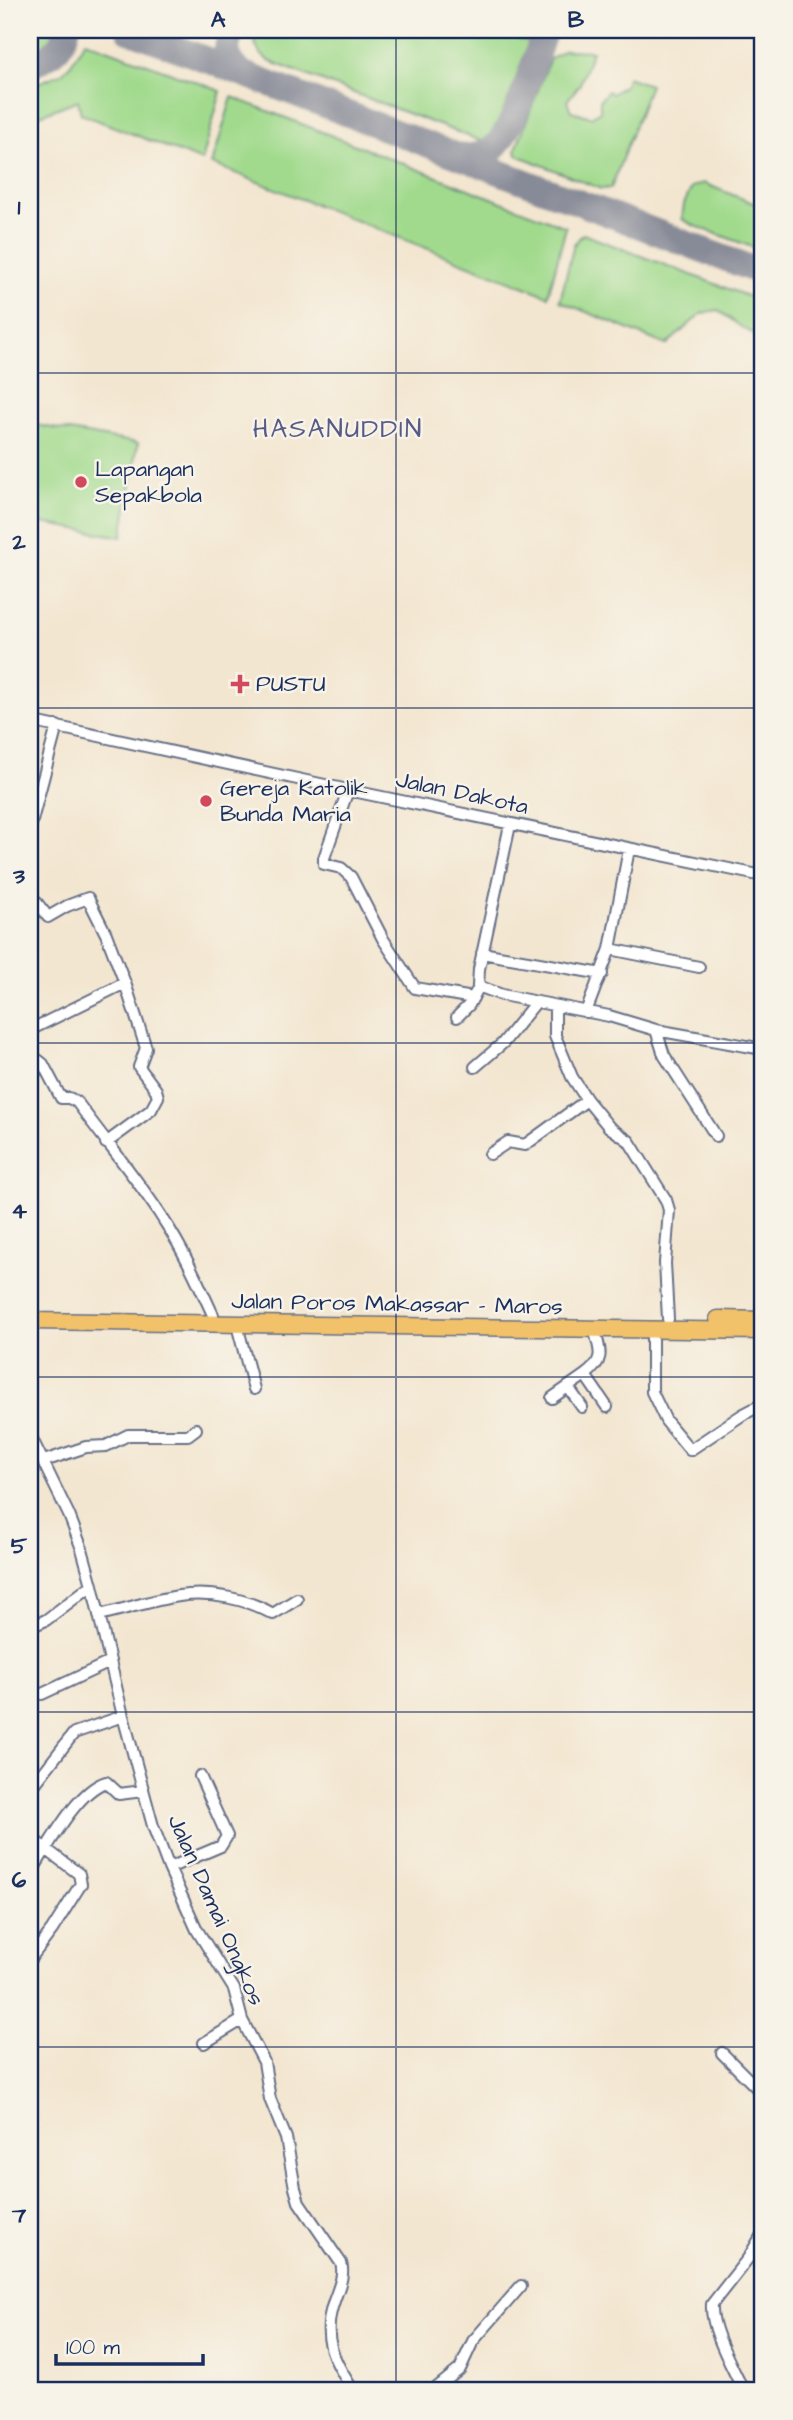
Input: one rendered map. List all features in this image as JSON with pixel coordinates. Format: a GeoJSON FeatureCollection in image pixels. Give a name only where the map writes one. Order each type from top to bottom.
{"type":"FeatureCollection","features":[{"type":"Feature","properties":{"kind":"highway","name":"Jalan Poros Makassar - Maros"},"geometry":{"type":"LineString","coordinates":[[30,1312],[626,1324],[652,1329],[763,1331]]}},
{"type":"Feature","properties":{"kind":"highway","name":"Jalan Poros Makassar - Maros"},"geometry":{"type":"LineString","coordinates":[[30,1321],[594,1328],[668,1319],[763,1320]]}},
{"type":"Feature","properties":{"kind":"street","name":"Jalan Dakota"},"geometry":{"type":"LineString","coordinates":[[30,721],[510,825],[763,876]]}},
{"type":"Feature","properties":{"kind":"street"},"geometry":{"type":"LineString","coordinates":[[30,828],[57,726]]}},
{"type":"Feature","properties":{"kind":"street"},"geometry":{"type":"LineString","coordinates":[[348,790],[324,864],[341,868],[351,877],[383,939],[415,988],[473,998]]}},
{"type":"Feature","properties":{"kind":"street"},"geometry":{"type":"LineString","coordinates":[[457,1017],[473,998],[478,986],[477,977],[510,825]]}},
{"type":"Feature","properties":{"kind":"street"},"geometry":{"type":"LineString","coordinates":[[586,1012],[610,949],[629,849]]}},
{"type":"Feature","properties":{"kind":"street"},"geometry":{"type":"LineString","coordinates":[[30,894],[48,917],[66,906],[88,898],[125,982],[146,1048],[139,1067],[158,1097],[151,1110],[106,1143]]}},
{"type":"Feature","properties":{"kind":"street"},"geometry":{"type":"LineString","coordinates":[[610,949],[699,967]]}},
{"type":"Feature","properties":{"kind":"street"},"geometry":{"type":"LineString","coordinates":[[482,953],[602,974]]}},
{"type":"Feature","properties":{"kind":"street"},"geometry":{"type":"LineString","coordinates":[[36,1027],[125,982]]}},
{"type":"Feature","properties":{"kind":"street"},"geometry":{"type":"LineString","coordinates":[[478,986],[490,992],[656,1030],[763,1049]]}},
{"type":"Feature","properties":{"kind":"street"},"geometry":{"type":"LineString","coordinates":[[475,1067],[503,1043],[536,1003]]}},
{"type":"Feature","properties":{"kind":"street"},"geometry":{"type":"LineString","coordinates":[[555,1007],[555,1036],[572,1077],[610,1127],[629,1141],[666,1200],[669,1210],[666,1263],[668,1319]]}},
{"type":"Feature","properties":{"kind":"street"},"geometry":{"type":"LineString","coordinates":[[763,1015],[763,1028]]}},
{"type":"Feature","properties":{"kind":"street"},"geometry":{"type":"LineString","coordinates":[[656,1030],[664,1055],[716,1136]]}},
{"type":"Feature","properties":{"kind":"street"},"geometry":{"type":"LineString","coordinates":[[30,1060],[38,1060],[43,1064],[61,1098],[77,1102],[144,1191],[192,1269],[213,1315]]}},
{"type":"Feature","properties":{"kind":"street"},"geometry":{"type":"LineString","coordinates":[[490,1154],[508,1142],[525,1146],[587,1100]]}},
{"type":"Feature","properties":{"kind":"street"},"geometry":{"type":"LineString","coordinates":[[236,1325],[254,1389]]}},
{"type":"Feature","properties":{"kind":"street"},"geometry":{"type":"LineString","coordinates":[[552,1398],[598,1365],[600,1350],[594,1328]]}},
{"type":"Feature","properties":{"kind":"street"},"geometry":{"type":"LineString","coordinates":[[652,1329],[652,1392],[666,1420],[690,1450],[763,1404]]}},
{"type":"Feature","properties":{"kind":"street"},"geometry":{"type":"LineString","coordinates":[[585,1375],[607,1407]]}},
{"type":"Feature","properties":{"kind":"street"},"geometry":{"type":"LineString","coordinates":[[568,1387],[582,1407]]}},
{"type":"Feature","properties":{"kind":"street"},"geometry":{"type":"LineString","coordinates":[[44,1461],[86,1447],[106,1446],[128,1435],[188,1435],[196,1429]]}},
{"type":"Feature","properties":{"kind":"street","name":"Jalan Damai Ongkos"},"geometry":{"type":"LineString","coordinates":[[30,1435],[69,1515],[92,1586],[143,1791],[169,1868],[197,1930],[234,1989],[242,2020],[264,2062],[270,2099],[286,2138],[299,2202],[341,2263],[342,2275],[327,2327],[332,2353],[351,2390]]}},
{"type":"Feature","properties":{"kind":"street"},"geometry":{"type":"LineString","coordinates":[[30,1627],[46,1620],[92,1586]]}},
{"type":"Feature","properties":{"kind":"street"},"geometry":{"type":"LineString","coordinates":[[99,1615],[181,1596],[215,1596],[241,1600],[274,1614],[297,1599]]}},
{"type":"Feature","properties":{"kind":"street"},"geometry":{"type":"LineString","coordinates":[[42,1694],[110,1661]]}},
{"type":"Feature","properties":{"kind":"street"},"geometry":{"type":"LineString","coordinates":[[30,1790],[74,1733],[123,1716]]}},
{"type":"Feature","properties":{"kind":"street"},"geometry":{"type":"LineString","coordinates":[[169,1868],[221,1846],[226,1840],[227,1836],[200,1776]]}},
{"type":"Feature","properties":{"kind":"street"},"geometry":{"type":"LineString","coordinates":[[30,1874],[92,1788],[106,1782],[120,1794],[143,1791]]}},
{"type":"Feature","properties":{"kind":"street"},"geometry":{"type":"LineString","coordinates":[[30,1837],[79,1874],[81,1884],[30,1959]]}},
{"type":"Feature","properties":{"kind":"street"},"geometry":{"type":"LineString","coordinates":[[204,2043],[242,2020]]}},
{"type":"Feature","properties":{"kind":"street"},"geometry":{"type":"LineString","coordinates":[[722,2053],[763,2094]]}},
{"type":"Feature","properties":{"kind":"street"},"geometry":{"type":"LineString","coordinates":[[743,2390],[719,2335],[712,2305],[749,2256],[763,2232]]}},
{"type":"Feature","properties":{"kind":"street"},"geometry":{"type":"LineString","coordinates":[[434,2390],[460,2369],[473,2341],[521,2286]]}},
{"type":"Feature","properties":{"kind":"green space"},"geometry":{"type":"Polygon","coordinates":[[[30,30],[54,30],[54,34],[49,43],[30,56],[30,30]]]}},
{"type":"Feature","properties":{"kind":"green space"},"geometry":{"type":"Polygon","coordinates":[[[255,30],[489,30],[532,43],[533,47],[504,123],[484,142],[269,61],[257,48],[255,30]]]}},
{"type":"Feature","properties":{"kind":"green space"},"geometry":{"type":"Polygon","coordinates":[[[85,41],[221,91],[202,161],[81,114],[78,100],[30,119],[30,86],[61,74],[71,64],[85,41]]]}},
{"type":"Feature","properties":{"kind":"green space"},"geometry":{"type":"Polygon","coordinates":[[[565,50],[592,51],[580,84],[567,101],[571,111],[591,117],[600,111],[600,100],[608,91],[612,94],[625,85],[627,77],[650,85],[611,188],[601,189],[517,155],[516,149],[550,59],[565,50]]]}},
{"type":"Feature","properties":{"kind":"green space"},"geometry":{"type":"Polygon","coordinates":[[[232,97],[566,227],[548,296],[212,164],[232,97]]]}},
{"type":"Feature","properties":{"kind":"green space"},"geometry":{"type":"Polygon","coordinates":[[[703,183],[763,207],[763,251],[682,219],[684,204],[692,187],[703,183]]]}},
{"type":"Feature","properties":{"kind":"green space"},"geometry":{"type":"Polygon","coordinates":[[[583,234],[763,302],[763,338],[744,329],[718,310],[702,313],[666,345],[560,301],[574,244],[583,234]]]}},
{"type":"Feature","properties":{"kind":"green space","name":"Lapangan Sepakbola"},"geometry":{"type":"Polygon","coordinates":[[[30,424],[138,443],[122,537],[30,521],[30,424]]]}},
{"type":"Feature","properties":{"kind":"taxiway"},"geometry":{"type":"LineString","coordinates":[[30,66],[58,48],[67,30]]}},
{"type":"Feature","properties":{"kind":"taxiway"},"geometry":{"type":"LineString","coordinates":[[129,30],[763,273]]}},
{"type":"Feature","properties":{"kind":"taxiway"},"geometry":{"type":"LineString","coordinates":[[232,30],[227,53],[231,63],[240,72]]}},
{"type":"Feature","properties":{"kind":"taxiway"},"geometry":{"type":"LineString","coordinates":[[461,157],[485,153],[501,139],[530,76],[545,30]]}},
{"type":"Feature","properties":{"kind":"place","name":"Lapangan Sepakbola"},"geometry":{"type":"Point","coordinates":[81,482]}},
{"type":"Feature","properties":{"kind":"place","name":"PUSTU"},"geometry":{"type":"Point","coordinates":[240,684]}},
{"type":"Feature","properties":{"kind":"place","name":"Gereja Katolik Bunda Maria"},"geometry":{"type":"Point","coordinates":[206,801]}},
{"type":"Feature","properties":{"kind":"district","name":"HASANUDDIN"},"geometry":{"type":"Point","coordinates":[338,429]}}]}
